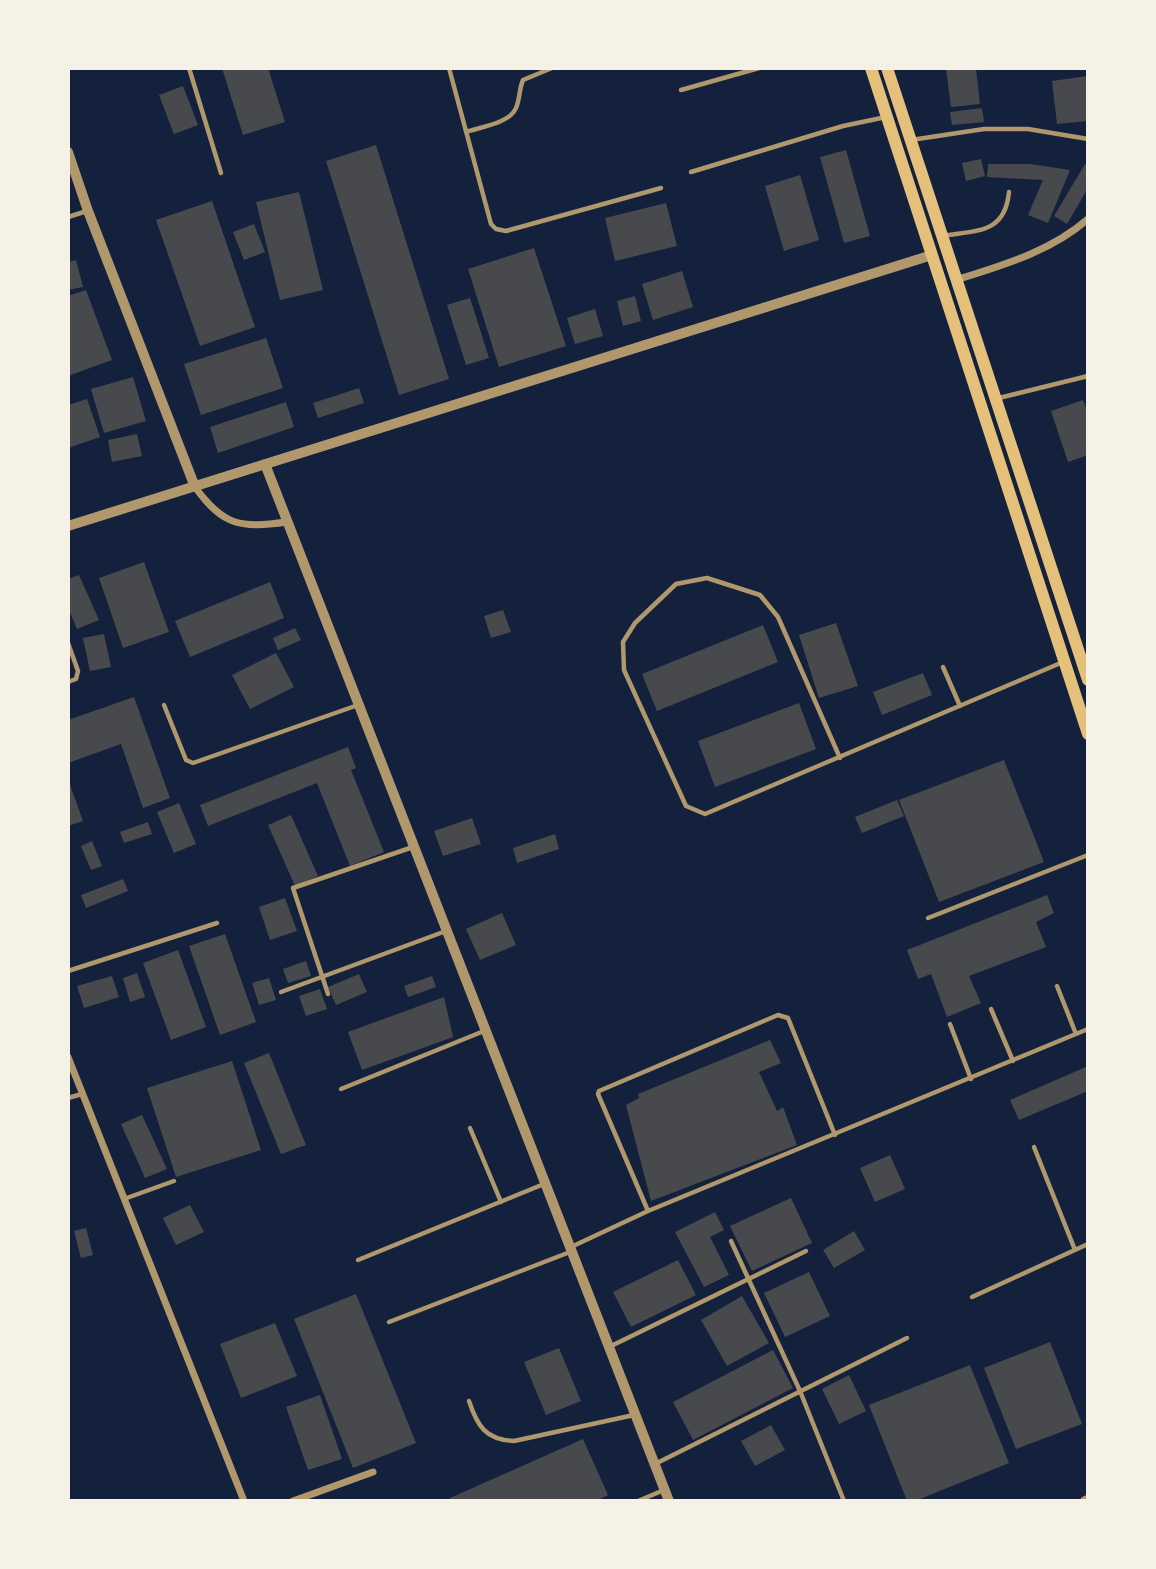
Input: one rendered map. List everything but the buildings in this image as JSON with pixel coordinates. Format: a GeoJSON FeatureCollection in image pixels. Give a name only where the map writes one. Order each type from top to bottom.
{"type":"FeatureCollection","features":[{"type":"Feature","properties":{"kind":"main road"},"geometry":{"type":"LineString","coordinates":[[871,68],[1088,734]]}},
{"type":"Feature","properties":{"kind":"main road"},"geometry":{"type":"LineString","coordinates":[[887,68],[1088,680]]}},
{"type":"Feature","properties":{"kind":"street"},"geometry":{"type":"LineString","coordinates":[[68,152],[88,211],[195,487],[210,508],[223,518],[258,526],[287,522]]}},
{"type":"Feature","properties":{"kind":"street"},"geometry":{"type":"LineString","coordinates":[[955,281],[1055,243],[1088,219]]}},
{"type":"Feature","properties":{"kind":"street"},"geometry":{"type":"LineString","coordinates":[[68,526],[932,255]]}},
{"type":"Feature","properties":{"kind":"street"},"geometry":{"type":"LineString","coordinates":[[265,464],[666,1495]]}},
{"type":"Feature","properties":{"kind":"street"},"geometry":{"type":"LineString","coordinates":[[68,1057],[244,1501]]}},
{"type":"Feature","properties":{"kind":"street"},"geometry":{"type":"LineString","coordinates":[[293,1501],[373,1472]]}},
{"type":"Feature","properties":{"kind":"lane"},"geometry":{"type":"LineString","coordinates":[[189,68],[221,173]]}},
{"type":"Feature","properties":{"kind":"lane"},"geometry":{"type":"LineString","coordinates":[[449,68],[491,225],[496,229],[506,231],[661,188]]}},
{"type":"Feature","properties":{"kind":"lane"},"geometry":{"type":"LineString","coordinates":[[466,132],[509,117],[515,111],[523,80],[552,68]]}},
{"type":"Feature","properties":{"kind":"lane"},"geometry":{"type":"LineString","coordinates":[[681,89],[760,68]]}},
{"type":"Feature","properties":{"kind":"lane"},"geometry":{"type":"LineString","coordinates":[[691,172],[844,126],[887,117]]}},
{"type":"Feature","properties":{"kind":"lane"},"geometry":{"type":"LineString","coordinates":[[911,141],[984,129],[1028,129],[1088,139]]}},
{"type":"Feature","properties":{"kind":"lane"},"geometry":{"type":"LineString","coordinates":[[941,236],[996,224],[1004,217],[1009,192]]}},
{"type":"Feature","properties":{"kind":"lane"},"geometry":{"type":"LineString","coordinates":[[68,217],[88,211]]}},
{"type":"Feature","properties":{"kind":"lane"},"geometry":{"type":"LineString","coordinates":[[994,399],[1088,376]]}},
{"type":"Feature","properties":{"kind":"lane"},"geometry":{"type":"LineString","coordinates":[[840,758],[778,617],[760,595],[707,578],[676,584],[635,623],[623,642],[624,670],[686,806],[709,814],[840,758],[1063,662]]}},
{"type":"Feature","properties":{"kind":"lane"},"geometry":{"type":"LineString","coordinates":[[68,643],[78,671],[76,679],[68,681]]}},
{"type":"Feature","properties":{"kind":"lane"},"geometry":{"type":"LineString","coordinates":[[943,667],[960,706]]}},
{"type":"Feature","properties":{"kind":"lane"},"geometry":{"type":"LineString","coordinates":[[164,705],[186,760],[193,763],[358,704]]}},
{"type":"Feature","properties":{"kind":"lane"},"geometry":{"type":"LineString","coordinates":[[328,994],[293,888],[414,847]]}},
{"type":"Feature","properties":{"kind":"lane"},"geometry":{"type":"LineString","coordinates":[[928,918],[1088,855]]}},
{"type":"Feature","properties":{"kind":"lane"},"geometry":{"type":"LineString","coordinates":[[68,971],[217,923]]}},
{"type":"Feature","properties":{"kind":"lane"},"geometry":{"type":"LineString","coordinates":[[281,992],[447,930]]}},
{"type":"Feature","properties":{"kind":"lane"},"geometry":{"type":"LineString","coordinates":[[1057,985],[1076,1034]]}},
{"type":"Feature","properties":{"kind":"lane"},"geometry":{"type":"LineString","coordinates":[[991,1009],[1013,1061]]}},
{"type":"Feature","properties":{"kind":"lane"},"geometry":{"type":"LineString","coordinates":[[648,1211],[599,1091],[778,1015],[788,1018],[835,1135]]}},
{"type":"Feature","properties":{"kind":"lane"},"geometry":{"type":"LineString","coordinates":[[950,1024],[971,1079]]}},
{"type":"Feature","properties":{"kind":"lane"},"geometry":{"type":"LineString","coordinates":[[389,1322],[571,1249],[648,1211],[1088,1029]]}},
{"type":"Feature","properties":{"kind":"lane"},"geometry":{"type":"LineString","coordinates":[[341,1088],[485,1030]]}},
{"type":"Feature","properties":{"kind":"lane"},"geometry":{"type":"LineString","coordinates":[[68,1098],[82,1094]]}},
{"type":"Feature","properties":{"kind":"lane"},"geometry":{"type":"LineString","coordinates":[[470,1128],[500,1202]]}},
{"type":"Feature","properties":{"kind":"lane"},"geometry":{"type":"LineString","coordinates":[[1034,1147],[1075,1250]]}},
{"type":"Feature","properties":{"kind":"lane"},"geometry":{"type":"LineString","coordinates":[[123,1199],[174,1181]]}},
{"type":"Feature","properties":{"kind":"lane"},"geometry":{"type":"LineString","coordinates":[[359,1260],[545,1184]]}},
{"type":"Feature","properties":{"kind":"lane"},"geometry":{"type":"LineString","coordinates":[[731,1241],[800,1391],[844,1501]]}},
{"type":"Feature","properties":{"kind":"lane"},"geometry":{"type":"LineString","coordinates":[[972,1297],[1088,1244]]}},
{"type":"Feature","properties":{"kind":"lane"},"geometry":{"type":"LineString","coordinates":[[609,1347],[806,1251]]}},
{"type":"Feature","properties":{"kind":"lane"},"geometry":{"type":"LineString","coordinates":[[654,1464],[907,1338]]}},
{"type":"Feature","properties":{"kind":"lane"},"geometry":{"type":"LineString","coordinates":[[469,1401],[477,1423],[503,1441],[514,1441],[635,1414]]}},
{"type":"Feature","properties":{"kind":"lane"},"geometry":{"type":"LineString","coordinates":[[638,1501],[666,1495]]}}]}
